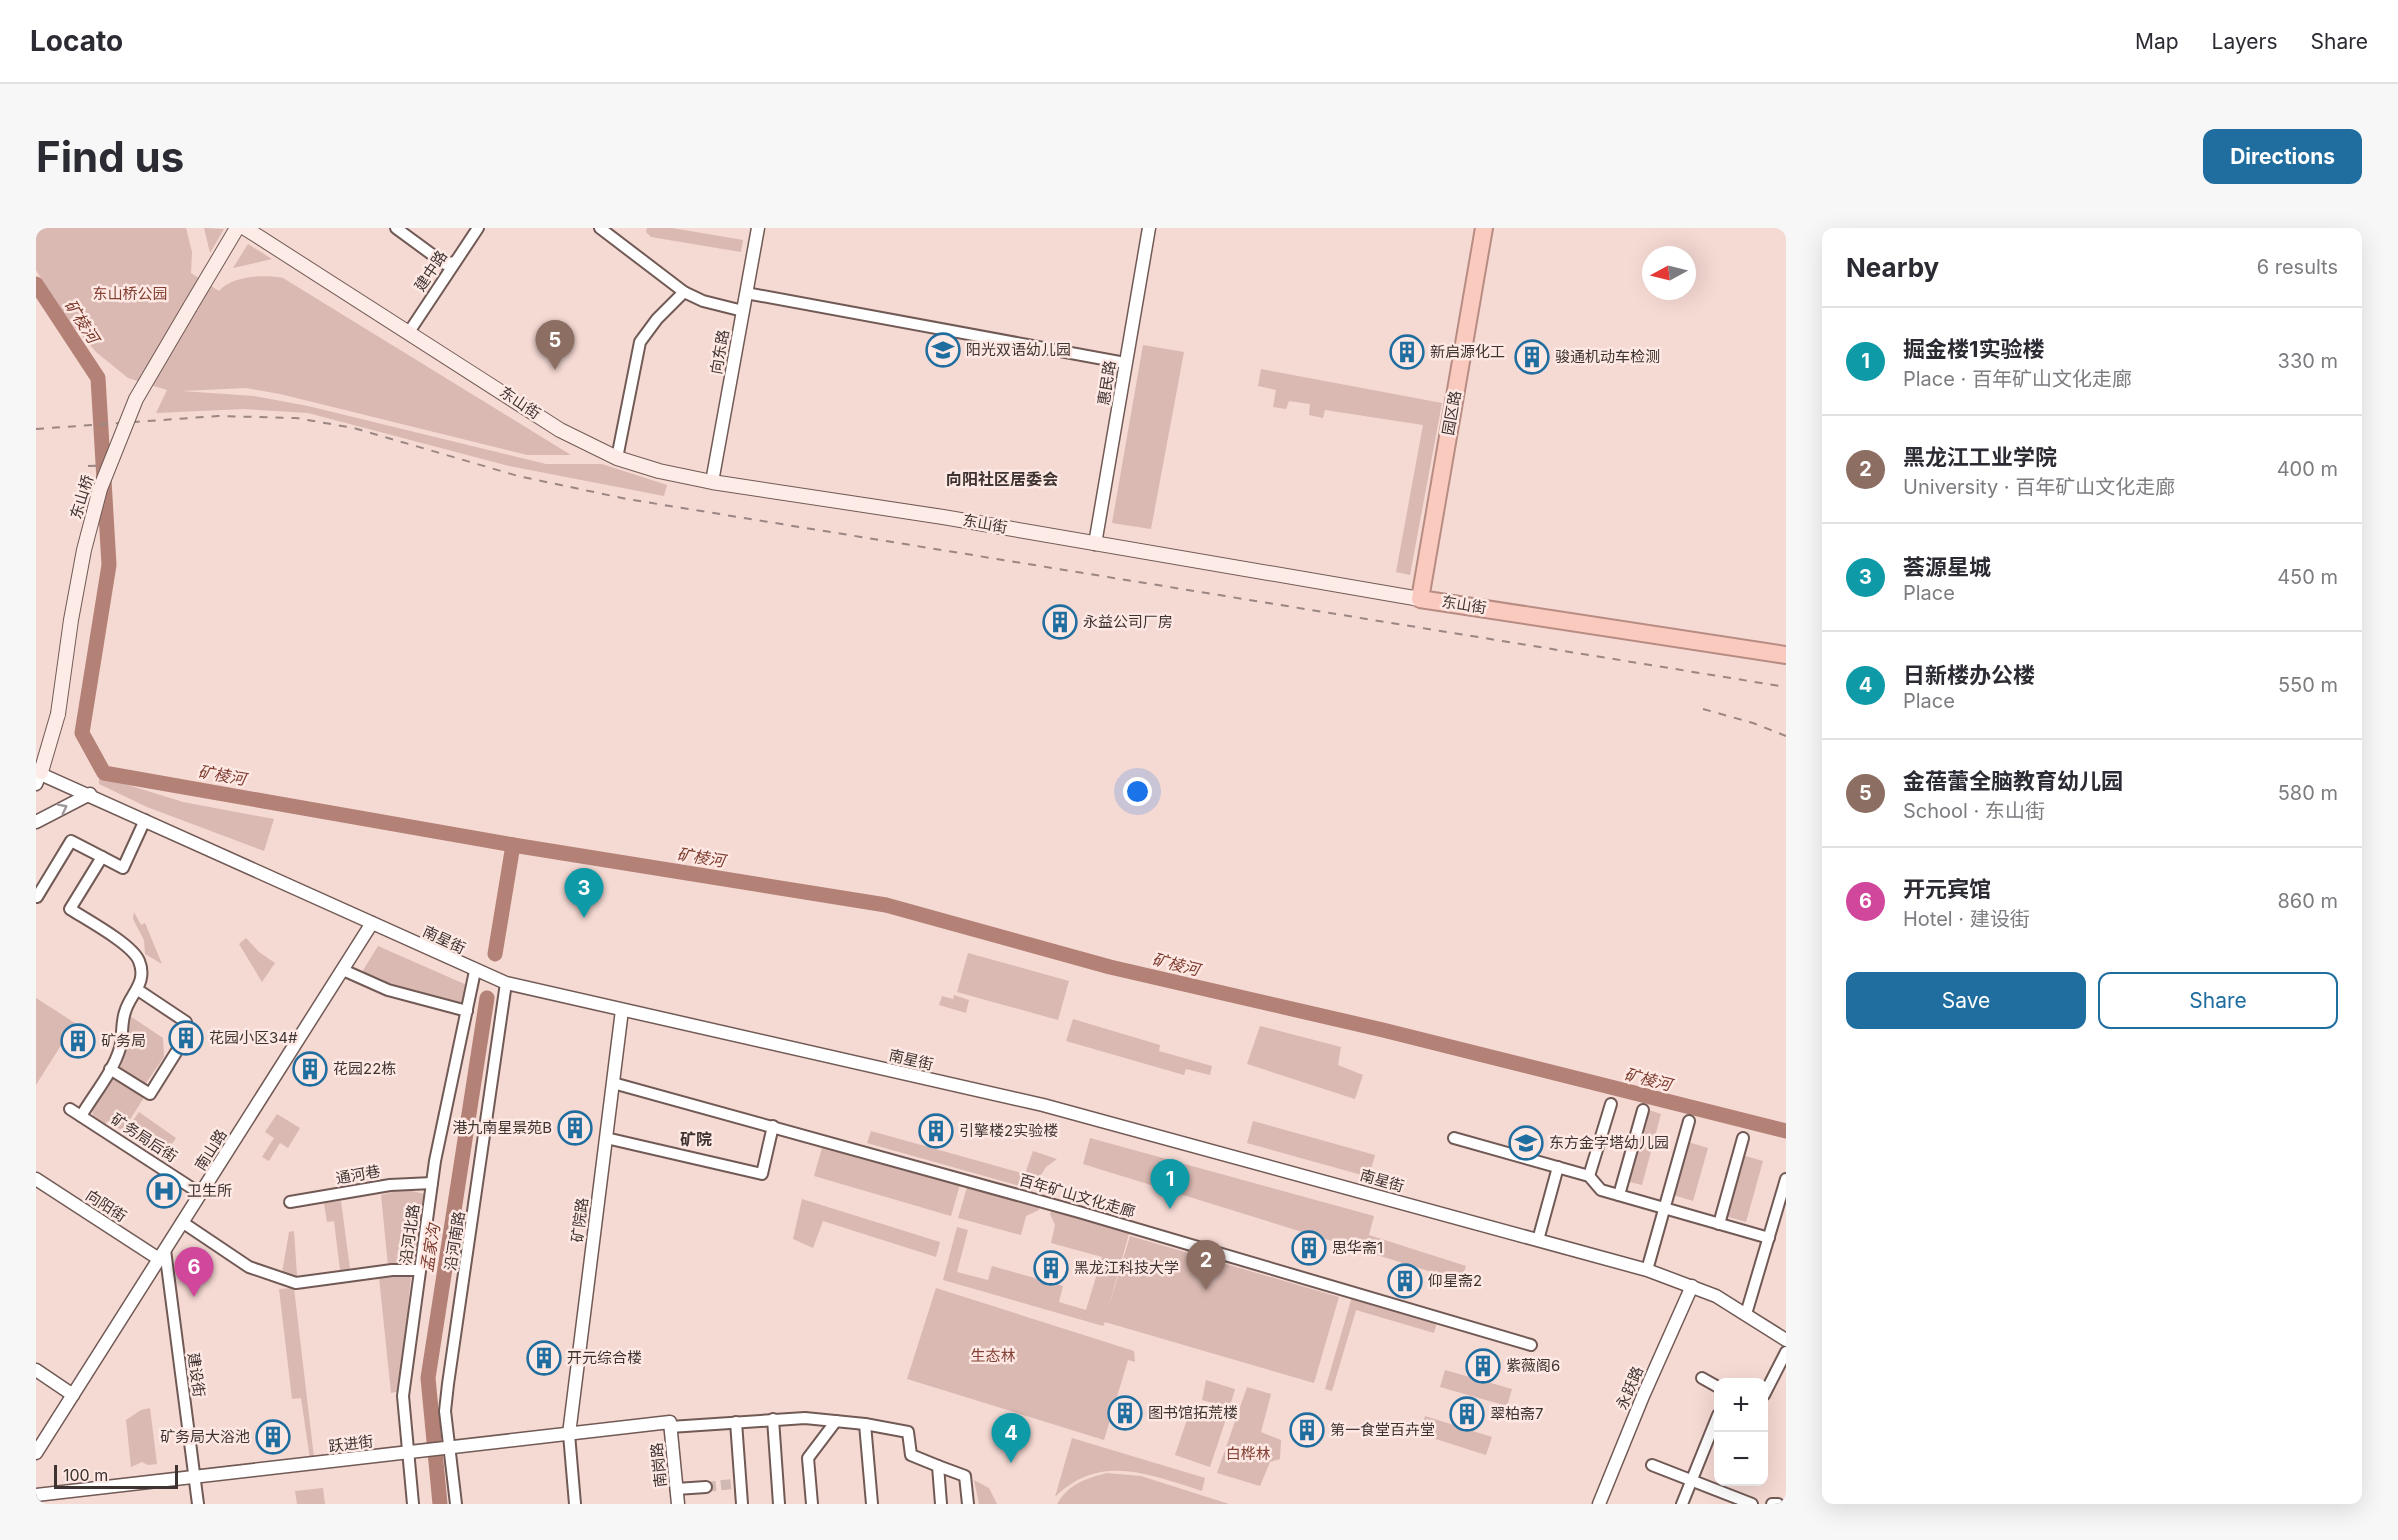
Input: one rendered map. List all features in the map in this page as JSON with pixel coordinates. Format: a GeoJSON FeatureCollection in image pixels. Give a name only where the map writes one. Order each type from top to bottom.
{"type":"FeatureCollection","features":[{"type":"Feature","properties":{"kind":"highway","name":"园区路"},"geometry":{"type":"LineString","coordinates":[[1420,599],[1484,228]]}},
{"type":"Feature","properties":{"kind":"highway","name":"东山街"},"geometry":{"type":"LineString","coordinates":[[1420,599],[1786,655]]}},
{"type":"Feature","properties":{"kind":"main road","name":"东山桥"},"geometry":{"type":"LineString","coordinates":[[38,776],[58,714],[71,620],[84,550],[100,489],[136,399],[237,228]]}},
{"type":"Feature","properties":{"kind":"main road","name":"东山街"},"geometry":{"type":"LineString","coordinates":[[245,228],[560,430],[617,458],[659,471],[712,482],[1420,599]]}},
{"type":"Feature","properties":{"kind":"street"},"geometry":{"type":"LineString","coordinates":[[396,228],[445,264],[455,262]]}},
{"type":"Feature","properties":{"kind":"street","name":"建中路"},"geometry":{"type":"LineString","coordinates":[[409,332],[478,228]]}},
{"type":"Feature","properties":{"kind":"street"},"geometry":{"type":"LineString","coordinates":[[600,228],[684,292],[703,301],[743,311]]}},
{"type":"Feature","properties":{"kind":"street","name":"向东路"},"geometry":{"type":"LineString","coordinates":[[712,482],[758,228]]}},
{"type":"Feature","properties":{"kind":"street","name":"惠民路"},"geometry":{"type":"LineString","coordinates":[[1095,544],[1149,228]]}},
{"type":"Feature","properties":{"kind":"street"},"geometry":{"type":"LineString","coordinates":[[617,458],[640,342],[657,319],[684,292]]}},
{"type":"Feature","properties":{"kind":"street"},"geometry":{"type":"LineString","coordinates":[[746,293],[1125,363]]}},
{"type":"Feature","properties":{"kind":"street","name":"南星街"},"geometry":{"type":"LineString","coordinates":[[38,776],[90,794],[475,971],[506,982],[1043,1105],[1647,1270],[1692,1286],[1746,1314],[1786,1340]]}},
{"type":"Feature","properties":{"kind":"street"},"geometry":{"type":"LineString","coordinates":[[36,822],[90,794]]}},
{"type":"Feature","properties":{"kind":"street"},"geometry":{"type":"LineString","coordinates":[[37,897],[71,841],[123,868],[145,820]]}},
{"type":"Feature","properties":{"kind":"street"},"geometry":{"type":"LineString","coordinates":[[81,1116],[110,1069],[120,1047],[125,1011],[138,990],[141,980],[139,962],[129,949],[70,909],[102,857]]}},
{"type":"Feature","properties":{"kind":"street","name":"南山路"},"geometry":{"type":"LineString","coordinates":[[36,1453],[372,923]]}},
{"type":"Feature","properties":{"kind":"street"},"geometry":{"type":"LineString","coordinates":[[343,970],[388,990],[467,1011]]}},
{"type":"Feature","properties":{"kind":"street","name":"沿河北路"},"geometry":{"type":"LineString","coordinates":[[413,1504],[402,1402],[432,1183],[475,971]]}},
{"type":"Feature","properties":{"kind":"street","name":"沿河南路"},"geometry":{"type":"LineString","coordinates":[[456,1504],[447,1448],[445,1411],[506,982]]}},
{"type":"Feature","properties":{"kind":"street"},"geometry":{"type":"LineString","coordinates":[[138,990],[186,1022]]}},
{"type":"Feature","properties":{"kind":"street","name":"矿院路"},"geometry":{"type":"LineString","coordinates":[[569,1434],[622,1010]]}},
{"type":"Feature","properties":{"kind":"street"},"geometry":{"type":"LineString","coordinates":[[110,1069],[150,1094],[180,1046]]}},
{"type":"Feature","properties":{"kind":"street","name":"百年矿山文化走廊"},"geometry":{"type":"LineString","coordinates":[[613,1083],[1265,1265],[1531,1345]]}},
{"type":"Feature","properties":{"kind":"street"},"geometry":{"type":"LineString","coordinates":[[1589,1176],[1611,1104]]}},
{"type":"Feature","properties":{"kind":"street","name":"矿务局后街"},"geometry":{"type":"LineString","coordinates":[[70,1108],[201,1194]]}},
{"type":"Feature","properties":{"kind":"street"},"geometry":{"type":"LineString","coordinates":[[1619,1195],[1643,1110]]}},
{"type":"Feature","properties":{"kind":"street"},"geometry":{"type":"LineString","coordinates":[[1647,1270],[1689,1121]]}},
{"type":"Feature","properties":{"kind":"street"},"geometry":{"type":"LineString","coordinates":[[606,1138],[762,1174],[773,1126]]}},
{"type":"Feature","properties":{"kind":"street"},"geometry":{"type":"LineString","coordinates":[[1454,1138],[1589,1176],[1601,1190],[1769,1238]]}},
{"type":"Feature","properties":{"kind":"street"},"geometry":{"type":"LineString","coordinates":[[1719,1224],[1743,1138]]}},
{"type":"Feature","properties":{"kind":"street"},"geometry":{"type":"LineString","coordinates":[[1538,1240],[1558,1167]]}},
{"type":"Feature","properties":{"kind":"street","name":"向阳街"},"geometry":{"type":"LineString","coordinates":[[36,1179],[162,1255]]}},
{"type":"Feature","properties":{"kind":"street"},"geometry":{"type":"LineString","coordinates":[[1746,1314],[1786,1179]]}},
{"type":"Feature","properties":{"kind":"street","name":"通河巷"},"geometry":{"type":"LineString","coordinates":[[290,1202],[390,1185],[432,1183]]}},
{"type":"Feature","properties":{"kind":"street"},"geometry":{"type":"LineString","coordinates":[[182,1222],[249,1267],[296,1283],[382,1271],[420,1270]]}},
{"type":"Feature","properties":{"kind":"street","name":"建设街"},"geometry":{"type":"LineString","coordinates":[[162,1255],[168,1277],[198,1504]]}},
{"type":"Feature","properties":{"kind":"street","name":"永跃路"},"geometry":{"type":"LineString","coordinates":[[1601,1503],[1643,1396],[1692,1286]]}},
{"type":"Feature","properties":{"kind":"street"},"geometry":{"type":"LineString","coordinates":[[1768,1387],[1786,1352]]}},
{"type":"Feature","properties":{"kind":"street"},"geometry":{"type":"LineString","coordinates":[[36,1370],[73,1395]]}},
{"type":"Feature","properties":{"kind":"street"},"geometry":{"type":"LineString","coordinates":[[1702,1378],[1714,1384]]}},
{"type":"Feature","properties":{"kind":"street"},"geometry":{"type":"LineString","coordinates":[[773,1419],[779,1504]]}},
{"type":"Feature","properties":{"kind":"street"},"geometry":{"type":"LineString","coordinates":[[670,1424],[773,1419],[836,1421],[908,1432],[911,1455],[965,1476],[968,1504]]}},
{"type":"Feature","properties":{"kind":"street"},"geometry":{"type":"LineString","coordinates":[[812,1504],[808,1458],[836,1421]]}},
{"type":"Feature","properties":{"kind":"street"},"geometry":{"type":"LineString","coordinates":[[736,1422],[742,1504]]}},
{"type":"Feature","properties":{"kind":"street","name":"跃进街"},"geometry":{"type":"LineString","coordinates":[[36,1495],[670,1424]]}},
{"type":"Feature","properties":{"kind":"street","name":"南岗路"},"geometry":{"type":"LineString","coordinates":[[670,1424],[678,1504]]}},
{"type":"Feature","properties":{"kind":"street"},"geometry":{"type":"LineString","coordinates":[[865,1424],[872,1504]]}},
{"type":"Feature","properties":{"kind":"street"},"geometry":{"type":"LineString","coordinates":[[1682,1504],[1714,1426]]}},
{"type":"Feature","properties":{"kind":"street"},"geometry":{"type":"LineString","coordinates":[[569,1434],[575,1504]]}},
{"type":"Feature","properties":{"kind":"street"},"geometry":{"type":"LineString","coordinates":[[1652,1465],[1752,1504]]}},
{"type":"Feature","properties":{"kind":"street"},"geometry":{"type":"LineString","coordinates":[[938,1466],[941,1504]]}},
{"type":"Feature","properties":{"kind":"street"},"geometry":{"type":"LineString","coordinates":[[676,1489],[706,1486]]}},
{"type":"Feature","properties":{"kind":"street"},"geometry":{"type":"LineString","coordinates":[[1772,1504],[1778,1504]]}},
{"type":"Feature","properties":{"kind":"green space","name":"东山桥公园"},"geometry":{"type":"Polygon","coordinates":[[[36,228],[186,228],[192,252],[191,273],[219,291],[232,282],[249,277],[283,278],[571,455],[527,455],[280,394],[246,388],[182,391],[254,396],[308,406],[546,464],[602,464],[667,485],[664,496],[509,466],[308,413],[244,409],[156,413],[167,390],[128,378],[96,352],[63,314],[36,270],[36,228]]]}},
{"type":"Feature","properties":{"kind":"green space"},"geometry":{"type":"Polygon","coordinates":[[[204,228],[224,229],[210,253],[204,228]]]}},
{"type":"Feature","properties":{"kind":"green space"},"geometry":{"type":"Polygon","coordinates":[[[647,228],[672,228],[743,240],[741,252],[651,237],[646,232],[647,228]]]}},
{"type":"Feature","properties":{"kind":"green space"},"geometry":{"type":"Polygon","coordinates":[[[248,244],[272,259],[233,268],[248,244]]]}},
{"type":"Feature","properties":{"kind":"green space"},"geometry":{"type":"Polygon","coordinates":[[[1143,345],[1184,352],[1151,529],[1112,523],[1143,345]]]}},
{"type":"Feature","properties":{"kind":"green space"},"geometry":{"type":"Polygon","coordinates":[[[1261,369],[1442,403],[1410,575],[1396,572],[1423,425],[1325,410],[1323,418],[1309,415],[1310,404],[1289,401],[1286,409],[1273,407],[1276,390],[1258,386],[1261,369]]]}},
{"type":"Feature","properties":{"kind":"green space"},"geometry":{"type":"Polygon","coordinates":[[[99,776],[183,802],[274,819],[264,851],[147,807],[99,784],[99,776]]]}},
{"type":"Feature","properties":{"kind":"green space"},"geometry":{"type":"Polygon","coordinates":[[[134,912],[141,925],[145,923],[162,964],[145,954],[144,940],[133,919],[134,912]]]}},
{"type":"Feature","properties":{"kind":"green space"},"geometry":{"type":"Polygon","coordinates":[[[246,938],[259,952],[275,963],[262,982],[239,944],[246,938]]]}},
{"type":"Feature","properties":{"kind":"green space"},"geometry":{"type":"Polygon","coordinates":[[[378,946],[469,986],[464,1009],[359,977],[378,946]]]}},
{"type":"Feature","properties":{"kind":"green space"},"geometry":{"type":"Polygon","coordinates":[[[968,953],[1069,981],[1058,1020],[957,992],[968,953]]]}},
{"type":"Feature","properties":{"kind":"green space"},"geometry":{"type":"Polygon","coordinates":[[[954,995],[969,1000],[966,1013],[939,1005],[942,996],[953,999],[954,995]]]}},
{"type":"Feature","properties":{"kind":"green space"},"geometry":{"type":"Polygon","coordinates":[[[36,998],[75,1023],[36,1085],[36,998]]]}},
{"type":"Feature","properties":{"kind":"green space"},"geometry":{"type":"Polygon","coordinates":[[[127,1014],[163,1038],[164,1057],[146,1083],[139,1083],[119,1071],[129,1041],[127,1014]]]}},
{"type":"Feature","properties":{"kind":"green space"},"geometry":{"type":"Polygon","coordinates":[[[1073,1019],[1160,1045],[1159,1051],[1212,1066],[1210,1075],[1186,1069],[1184,1075],[1066,1041],[1073,1019]]]}},
{"type":"Feature","properties":{"kind":"green space"},"geometry":{"type":"Polygon","coordinates":[[[1260,1026],[1341,1047],[1338,1065],[1363,1075],[1355,1099],[1247,1064],[1260,1026]]]}},
{"type":"Feature","properties":{"kind":"green space"},"geometry":{"type":"Polygon","coordinates":[[[108,1076],[116,1077],[145,1096],[129,1121],[132,1122],[139,1112],[176,1138],[162,1158],[108,1121],[105,1124],[93,1116],[91,1104],[108,1076]]]}},
{"type":"Feature","properties":{"kind":"green space"},"geometry":{"type":"Polygon","coordinates":[[[1646,1109],[1661,1114],[1642,1185],[1626,1181],[1646,1109]]]}},
{"type":"Feature","properties":{"kind":"green space"},"geometry":{"type":"Polygon","coordinates":[[[277,1114],[300,1128],[288,1148],[280,1143],[269,1161],[262,1157],[274,1138],[265,1132],[277,1114]]]}},
{"type":"Feature","properties":{"kind":"green space"},"geometry":{"type":"Polygon","coordinates":[[[1253,1121],[1375,1155],[1369,1177],[1247,1143],[1253,1121]]]}},
{"type":"Feature","properties":{"kind":"green space"},"geometry":{"type":"Polygon","coordinates":[[[871,1131],[1025,1174],[1033,1151],[1057,1159],[1046,1167],[1034,1186],[1023,1187],[867,1143],[871,1131]]]}},
{"type":"Feature","properties":{"kind":"green space"},"geometry":{"type":"Polygon","coordinates":[[[1090,1138],[1374,1216],[1369,1235],[1466,1266],[1461,1281],[1083,1164],[1090,1138]]]}},
{"type":"Feature","properties":{"kind":"green space"},"geometry":{"type":"Polygon","coordinates":[[[824,1141],[961,1181],[951,1216],[814,1176],[824,1141]]]}},
{"type":"Feature","properties":{"kind":"green space"},"geometry":{"type":"Polygon","coordinates":[[[1688,1142],[1708,1148],[1693,1201],[1673,1195],[1688,1142]]]}},
{"type":"Feature","properties":{"kind":"green space"},"geometry":{"type":"Polygon","coordinates":[[[1742,1155],[1763,1161],[1746,1222],[1725,1216],[1742,1155]]]}},
{"type":"Feature","properties":{"kind":"green space"},"geometry":{"type":"Polygon","coordinates":[[[968,1184],[1040,1204],[1039,1210],[1026,1216],[1021,1235],[958,1218],[968,1184]]]}},
{"type":"Feature","properties":{"kind":"green space"},"geometry":{"type":"Polygon","coordinates":[[[404,1189],[424,1194],[412,1263],[388,1266],[381,1195],[404,1189]]]}},
{"type":"Feature","properties":{"kind":"green space"},"geometry":{"type":"Polygon","coordinates":[[[802,1199],[940,1242],[936,1257],[823,1221],[813,1248],[793,1239],[802,1199]]]}},
{"type":"Feature","properties":{"kind":"green space"},"geometry":{"type":"Polygon","coordinates":[[[341,1201],[350,1269],[340,1270],[334,1221],[327,1222],[324,1203],[341,1201]]]}},
{"type":"Feature","properties":{"kind":"green space"},"geometry":{"type":"Polygon","coordinates":[[[1052,1208],[1130,1230],[1108,1309],[1130,1236],[1339,1297],[1314,1383],[1105,1322],[1103,1326],[943,1280],[957,1227],[968,1230],[957,1272],[988,1280],[992,1266],[1063,1286],[1059,1302],[1086,1310],[1102,1257],[1051,1243],[1055,1225],[1050,1214],[1052,1208]]]}},
{"type":"Feature","properties":{"kind":"green space"},"geometry":{"type":"Polygon","coordinates":[[[294,1231],[297,1275],[282,1273],[289,1232],[294,1231]]]}},
{"type":"Feature","properties":{"kind":"green space"},"geometry":{"type":"Polygon","coordinates":[[[411,1276],[400,1391],[391,1393],[379,1277],[411,1276]]]}},
{"type":"Feature","properties":{"kind":"green space"},"geometry":{"type":"Polygon","coordinates":[[[294,1288],[314,1458],[310,1459],[301,1398],[292,1399],[279,1289],[294,1288]]]}},
{"type":"Feature","properties":{"kind":"green space","name":"生态林"},"geometry":{"type":"Polygon","coordinates":[[[936,1288],[1134,1351],[1135,1362],[1128,1360],[1104,1440],[907,1379],[936,1288]]]}},
{"type":"Feature","properties":{"kind":"green space"},"geometry":{"type":"Polygon","coordinates":[[[1352,1297],[1437,1322],[1434,1333],[1356,1310],[1332,1391],[1325,1389],[1352,1297]]]}},
{"type":"Feature","properties":{"kind":"green space"},"geometry":{"type":"Polygon","coordinates":[[[1445,1370],[1512,1389],[1507,1406],[1440,1387],[1445,1370]]]}},
{"type":"Feature","properties":{"kind":"green space"},"geometry":{"type":"Polygon","coordinates":[[[1206,1380],[1235,1389],[1228,1413],[1218,1410],[1216,1404],[1202,1400],[1206,1380]]]}},
{"type":"Feature","properties":{"kind":"green space","name":"白桦林"},"geometry":{"type":"Polygon","coordinates":[[[1247,1387],[1271,1394],[1261,1432],[1281,1440],[1280,1459],[1270,1462],[1260,1486],[1217,1473],[1247,1387]]]}},
{"type":"Feature","properties":{"kind":"green space"},"geometry":{"type":"Polygon","coordinates":[[[150,1408],[157,1464],[148,1465],[142,1462],[131,1467],[126,1420],[141,1410],[150,1408]]]}},
{"type":"Feature","properties":{"kind":"green space"},"geometry":{"type":"Polygon","coordinates":[[[1190,1411],[1226,1419],[1210,1467],[1175,1455],[1190,1411]]]}},
{"type":"Feature","properties":{"kind":"green space"},"geometry":{"type":"Polygon","coordinates":[[[1425,1416],[1492,1437],[1486,1455],[1420,1434],[1425,1416]]]}},
{"type":"Feature","properties":{"kind":"green space"},"geometry":{"type":"Polygon","coordinates":[[[1072,1438],[1205,1478],[1202,1491],[1144,1474],[1107,1471],[1089,1475],[1072,1483],[1055,1497],[1072,1438]]]}},
{"type":"Feature","properties":{"kind":"green space"},"geometry":{"type":"Polygon","coordinates":[[[1107,1473],[1141,1476],[1229,1504],[1057,1504],[1072,1487],[1107,1473]]]}},
{"type":"Feature","properties":{"kind":"green space"},"geometry":{"type":"Polygon","coordinates":[[[974,1480],[989,1488],[997,1504],[979,1504],[974,1480]]]}},
{"type":"Feature","properties":{"kind":"green space"},"geometry":{"type":"Polygon","coordinates":[[[323,1488],[325,1504],[297,1504],[295,1491],[323,1488]]]}},
{"type":"Feature","properties":{"kind":"waterway","name":"矿棱河"},"geometry":{"type":"LineString","coordinates":[[36,284],[98,378],[109,565],[82,733],[104,773],[513,845],[886,905],[1110,967],[1383,1030],[1786,1131]]}},
{"type":"Feature","properties":{"kind":"waterway","name":"孟家沟"},"geometry":{"type":"LineString","coordinates":[[495,954],[513,845]]}},
{"type":"Feature","properties":{"kind":"waterway","name":"孟家沟"},"geometry":{"type":"LineString","coordinates":[[440,1504],[428,1378],[487,998]]}},
{"type":"Feature","properties":{"kind":"tunnel"},"geometry":{"type":"LineString","coordinates":[[706,1487],[741,1483]]}},
{"type":"Feature","properties":{"kind":"railway"},"geometry":{"type":"LineString","coordinates":[[36,429],[218,416],[296,418],[354,428],[518,476],[627,499],[1786,687]]}},
{"type":"Feature","properties":{"kind":"railway"},"geometry":{"type":"LineString","coordinates":[[88,466],[119,465]]}},
{"type":"Feature","properties":{"kind":"railway"},"geometry":{"type":"LineString","coordinates":[[1703,709],[1753,723],[1786,736]]}},
{"type":"Feature","properties":{"kind":"place","name":"阳光双语幼儿园"},"geometry":{"type":"Point","coordinates":[943,350]}},
{"type":"Feature","properties":{"kind":"place","name":"新启源化工"},"geometry":{"type":"Point","coordinates":[1407,352]}},
{"type":"Feature","properties":{"kind":"place","name":"骏通机动车检测"},"geometry":{"type":"Point","coordinates":[1532,357]}},
{"type":"Feature","properties":{"kind":"place","name":"金蓓蕾全脑教育幼儿园"},"geometry":{"type":"Point","coordinates":[555,370]}},
{"type":"Feature","properties":{"kind":"place","name":"永益公司厂房"},"geometry":{"type":"Point","coordinates":[1060,622]}},
{"type":"Feature","properties":{"kind":"place","name":"荟源星城"},"geometry":{"type":"Point","coordinates":[584,918]}},
{"type":"Feature","properties":{"kind":"place","name":"花园小区34#"},"geometry":{"type":"Point","coordinates":[186,1038]}},
{"type":"Feature","properties":{"kind":"place","name":"矿务局"},"geometry":{"type":"Point","coordinates":[78,1041]}},
{"type":"Feature","properties":{"kind":"place","name":"花园22栋"},"geometry":{"type":"Point","coordinates":[310,1069]}},
{"type":"Feature","properties":{"kind":"place","name":"港九南星景苑B"},"geometry":{"type":"Point","coordinates":[575,1128]}},
{"type":"Feature","properties":{"kind":"place","name":"引擎楼2实验楼"},"geometry":{"type":"Point","coordinates":[936,1131]}},
{"type":"Feature","properties":{"kind":"place","name":"东方金字塔幼儿园"},"geometry":{"type":"Point","coordinates":[1526,1143]}},
{"type":"Feature","properties":{"kind":"place","name":"卫生所"},"geometry":{"type":"Point","coordinates":[164,1191]}},
{"type":"Feature","properties":{"kind":"place","name":"掘金楼1实验楼"},"geometry":{"type":"Point","coordinates":[1170,1209]}},
{"type":"Feature","properties":{"kind":"place","name":"思华斋1"},"geometry":{"type":"Point","coordinates":[1309,1248]}},
{"type":"Feature","properties":{"kind":"place","name":"黑龙江科技大学"},"geometry":{"type":"Point","coordinates":[1051,1268]}},
{"type":"Feature","properties":{"kind":"place","name":"仰星斋2"},"geometry":{"type":"Point","coordinates":[1405,1281]}},
{"type":"Feature","properties":{"kind":"place","name":"黑龙江工业学院"},"geometry":{"type":"Point","coordinates":[1206,1290]}},
{"type":"Feature","properties":{"kind":"place","name":"开元宾馆"},"geometry":{"type":"Point","coordinates":[194,1297]}},
{"type":"Feature","properties":{"kind":"place","name":"开元综合楼"},"geometry":{"type":"Point","coordinates":[544,1358]}},
{"type":"Feature","properties":{"kind":"place","name":"紫薇阁6"},"geometry":{"type":"Point","coordinates":[1483,1366]}},
{"type":"Feature","properties":{"kind":"place","name":"图书馆拓荒楼"},"geometry":{"type":"Point","coordinates":[1125,1413]}},
{"type":"Feature","properties":{"kind":"place","name":"翠柏斋7"},"geometry":{"type":"Point","coordinates":[1467,1414]}},
{"type":"Feature","properties":{"kind":"place","name":"第一食堂百卉堂"},"geometry":{"type":"Point","coordinates":[1307,1430]}},
{"type":"Feature","properties":{"kind":"place","name":"矿务局大浴池"},"geometry":{"type":"Point","coordinates":[273,1437]}},
{"type":"Feature","properties":{"kind":"place","name":"日新楼办公楼"},"geometry":{"type":"Point","coordinates":[1011,1463]}},
{"type":"Feature","properties":{"kind":"district","name":"向阳社区居委会"},"geometry":{"type":"Point","coordinates":[1002,479]}},
{"type":"Feature","properties":{"kind":"district","name":"矿院"},"geometry":{"type":"Point","coordinates":[696,1139]}}]}
